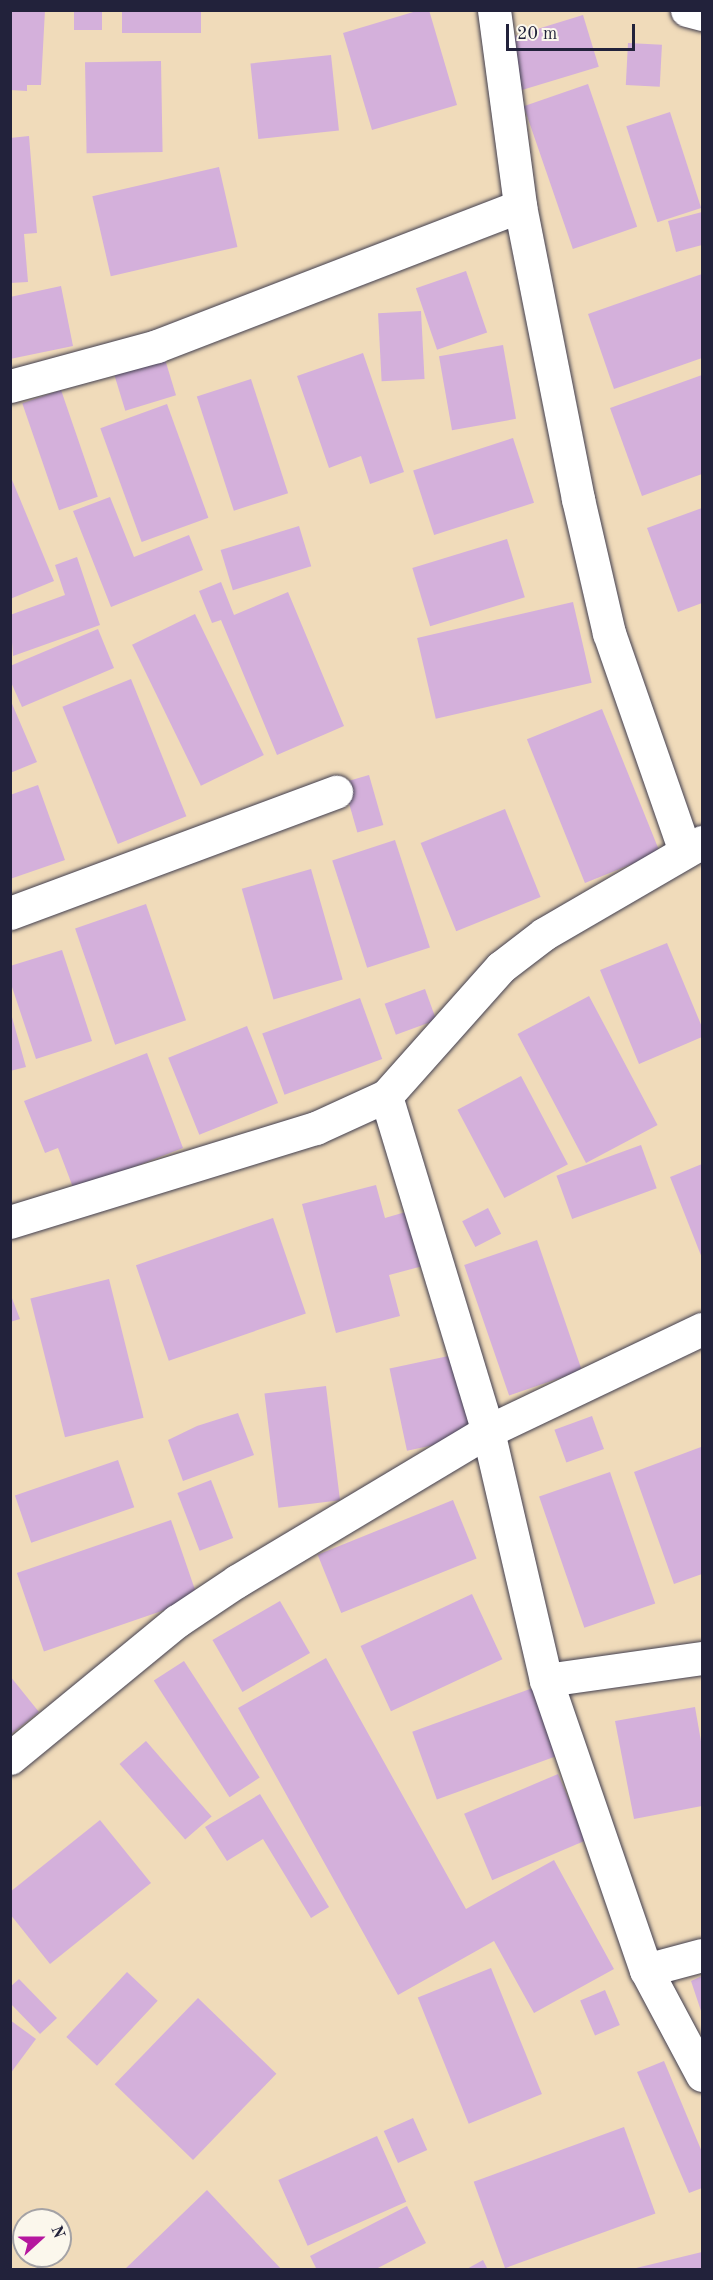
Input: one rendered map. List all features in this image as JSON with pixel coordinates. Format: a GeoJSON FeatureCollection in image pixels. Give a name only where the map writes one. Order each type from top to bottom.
{"type":"FeatureCollection","features":[{"type":"Feature","properties":{"kind":"street"},"geometry":{"type":"LineString","coordinates":[[10,1222],[315,1128],[386,1096],[501,967],[544,934],[694,846],[609,633],[578,499],[520,206],[494,10]]}},
{"type":"Feature","properties":{"kind":"street"},"geometry":{"type":"LineString","coordinates":[[687,10],[702,14]]}},
{"type":"Feature","properties":{"kind":"street"},"geometry":{"type":"LineString","coordinates":[[10,386],[157,346],[520,206]]}},
{"type":"Feature","properties":{"kind":"street"},"geometry":{"type":"LineString","coordinates":[[10,913],[336,792]]}},
{"type":"Feature","properties":{"kind":"street"},"geometry":{"type":"LineString","coordinates":[[386,1096],[488,1431],[546,1680],[646,1970],[702,2075]]}},
{"type":"Feature","properties":{"kind":"street"},"geometry":{"type":"LineString","coordinates":[[10,1758],[177,1621],[237,1581],[488,1431],[702,1329]]}},
{"type":"Feature","properties":{"kind":"street"},"geometry":{"type":"LineString","coordinates":[[546,1680],[702,1658]]}},
{"type":"Feature","properties":{"kind":"street"},"geometry":{"type":"LineString","coordinates":[[646,1970],[702,1954]]}},
{"type":"Feature","properties":{"kind":"building"},"geometry":{"type":"Polygon","coordinates":[[[10,10],[45,10],[41,85],[27,85],[27,91],[10,90],[10,10]]]}},
{"type":"Feature","properties":{"kind":"building"},"geometry":{"type":"Polygon","coordinates":[[[74,10],[102,10],[102,30],[74,30],[74,10]]]}},
{"type":"Feature","properties":{"kind":"building"},"geometry":{"type":"Polygon","coordinates":[[[122,10],[201,10],[201,33],[122,33],[122,10]]]}},
{"type":"Feature","properties":{"kind":"building"},"geometry":{"type":"Polygon","coordinates":[[[420,10],[429,10],[457,105],[372,130],[343,33],[420,10]]]}},
{"type":"Feature","properties":{"kind":"building"},"geometry":{"type":"Polygon","coordinates":[[[583,15],[599,67],[520,91],[505,39],[583,15]]]}},
{"type":"Feature","properties":{"kind":"building"},"geometry":{"type":"Polygon","coordinates":[[[628,43],[662,45],[660,87],[626,85],[628,43]]]}},
{"type":"Feature","properties":{"kind":"building"},"geometry":{"type":"Polygon","coordinates":[[[331,55],[339,131],[258,139],[250,63],[331,55]]]}},
{"type":"Feature","properties":{"kind":"building"},"geometry":{"type":"Polygon","coordinates":[[[161,61],[163,152],[87,153],[85,62],[161,61]]]}},
{"type":"Feature","properties":{"kind":"building"},"geometry":{"type":"Polygon","coordinates":[[[588,84],[637,227],[573,249],[524,106],[588,84]]]}},
{"type":"Feature","properties":{"kind":"building"},"geometry":{"type":"Polygon","coordinates":[[[670,112],[701,208],[657,222],[626,126],[670,112]]]}},
{"type":"Feature","properties":{"kind":"building"},"geometry":{"type":"Polygon","coordinates":[[[29,136],[37,233],[24,234],[28,282],[10,283],[10,138],[29,136]]]}},
{"type":"Feature","properties":{"kind":"building"},"geometry":{"type":"Polygon","coordinates":[[[219,167],[237,247],[111,276],[92,196],[219,167]]]}},
{"type":"Feature","properties":{"kind":"building"},"geometry":{"type":"Polygon","coordinates":[[[702,212],[702,245],[676,252],[668,221],[702,212]]]}},
{"type":"Feature","properties":{"kind":"building"},"geometry":{"type":"Polygon","coordinates":[[[466,271],[487,332],[437,350],[416,288],[466,271]]]}},
{"type":"Feature","properties":{"kind":"building"},"geometry":{"type":"Polygon","coordinates":[[[702,274],[702,358],[614,389],[588,314],[702,274]]]}},
{"type":"Feature","properties":{"kind":"building"},"geometry":{"type":"Polygon","coordinates":[[[61,286],[73,346],[10,359],[10,297],[61,286]]]}},
{"type":"Feature","properties":{"kind":"building"},"geometry":{"type":"Polygon","coordinates":[[[421,311],[425,379],[382,381],[378,313],[421,311]]]}},
{"type":"Feature","properties":{"kind":"building"},"geometry":{"type":"Polygon","coordinates":[[[503,345],[516,419],[452,430],[439,356],[503,345]]]}},
{"type":"Feature","properties":{"kind":"building"},"geometry":{"type":"Polygon","coordinates":[[[363,353],[404,472],[370,484],[361,456],[329,468],[297,376],[363,353]]]}},
{"type":"Feature","properties":{"kind":"building"},"geometry":{"type":"Polygon","coordinates":[[[164,356],[176,395],[125,411],[113,371],[164,356]]]}},
{"type":"Feature","properties":{"kind":"building"},"geometry":{"type":"Polygon","coordinates":[[[702,375],[702,474],[642,496],[610,408],[702,375]]]}},
{"type":"Feature","properties":{"kind":"building"},"geometry":{"type":"Polygon","coordinates":[[[251,379],[288,493],[234,511],[197,397],[251,379]]]}},
{"type":"Feature","properties":{"kind":"building"},"geometry":{"type":"Polygon","coordinates":[[[61,390],[98,497],[59,510],[22,403],[61,390]]]}},
{"type":"Feature","properties":{"kind":"building"},"geometry":{"type":"Polygon","coordinates":[[[167,404],[208,518],[142,542],[100,428],[167,404]]]}},
{"type":"Feature","properties":{"kind":"building"},"geometry":{"type":"Polygon","coordinates":[[[513,438],[534,503],[434,535],[413,470],[513,438]]]}},
{"type":"Feature","properties":{"kind":"building"},"geometry":{"type":"Polygon","coordinates":[[[10,475],[54,581],[10,599],[10,475]]]}},
{"type":"Feature","properties":{"kind":"building"},"geometry":{"type":"Polygon","coordinates":[[[110,497],[134,557],[189,535],[203,570],[111,607],[73,511],[110,497]]]}},
{"type":"Feature","properties":{"kind":"building"},"geometry":{"type":"Polygon","coordinates":[[[702,508],[702,603],[678,612],[647,528],[702,508]]]}},
{"type":"Feature","properties":{"kind":"building"},"geometry":{"type":"Polygon","coordinates":[[[299,526],[311,566],[233,590],[221,550],[299,526]]]}},
{"type":"Feature","properties":{"kind":"building"},"geometry":{"type":"Polygon","coordinates":[[[507,539],[525,597],[430,626],[412,568],[507,539]]]}},
{"type":"Feature","properties":{"kind":"building"},"geometry":{"type":"Polygon","coordinates":[[[77,557],[100,625],[13,656],[10,615],[65,595],[55,565],[77,557]]]}},
{"type":"Feature","properties":{"kind":"building"},"geometry":{"type":"Polygon","coordinates":[[[221,582],[234,615],[288,592],[344,726],[277,755],[221,620],[212,623],[199,591],[221,582]]]}},
{"type":"Feature","properties":{"kind":"building"},"geometry":{"type":"Polygon","coordinates":[[[573,602],[592,683],[436,719],[417,638],[573,602]]]}},
{"type":"Feature","properties":{"kind":"building"},"geometry":{"type":"Polygon","coordinates":[[[195,614],[264,755],[201,786],[132,645],[195,614]]]}},
{"type":"Feature","properties":{"kind":"building"},"geometry":{"type":"Polygon","coordinates":[[[98,629],[114,668],[22,707],[10,680],[10,666],[98,629]]]}},
{"type":"Feature","properties":{"kind":"building"},"geometry":{"type":"Polygon","coordinates":[[[131,679],[186,816],[118,844],[62,707],[131,679]]]}},
{"type":"Feature","properties":{"kind":"building"},"geometry":{"type":"Polygon","coordinates":[[[10,699],[37,762],[10,773],[10,699]]]}},
{"type":"Feature","properties":{"kind":"building"},"geometry":{"type":"Polygon","coordinates":[[[602,709],[660,853],[585,883],[527,739],[602,709]]]}},
{"type":"Feature","properties":{"kind":"building"},"geometry":{"type":"Polygon","coordinates":[[[369,775],[383,825],[357,832],[343,782],[369,775]]]}},
{"type":"Feature","properties":{"kind":"building"},"geometry":{"type":"Polygon","coordinates":[[[38,785],[65,860],[10,879],[10,795],[38,785]]]}},
{"type":"Feature","properties":{"kind":"building"},"geometry":{"type":"Polygon","coordinates":[[[505,809],[541,897],[456,931],[421,843],[505,809]]]}},
{"type":"Feature","properties":{"kind":"building"},"geometry":{"type":"Polygon","coordinates":[[[395,840],[430,947],[367,968],[332,860],[395,840]]]}},
{"type":"Feature","properties":{"kind":"building"},"geometry":{"type":"Polygon","coordinates":[[[311,869],[343,980],[273,999],[242,889],[311,869]]]}},
{"type":"Feature","properties":{"kind":"building"},"geometry":{"type":"Polygon","coordinates":[[[146,904],[186,1020],[115,1045],[75,928],[146,904]]]}},
{"type":"Feature","properties":{"kind":"building"},"geometry":{"type":"Polygon","coordinates":[[[667,943],[702,1027],[702,1037],[639,1064],[600,970],[667,943]]]}},
{"type":"Feature","properties":{"kind":"building"},"geometry":{"type":"Polygon","coordinates":[[[62,950],[92,1041],[36,1059],[10,981],[10,966],[62,950]]]}},
{"type":"Feature","properties":{"kind":"building"},"geometry":{"type":"Polygon","coordinates":[[[425,989],[436,1020],[396,1035],[385,1004],[425,989]]]}},
{"type":"Feature","properties":{"kind":"building"},"geometry":{"type":"Polygon","coordinates":[[[589,996],[658,1125],[586,1163],[517,1034],[589,996]]]}},
{"type":"Feature","properties":{"kind":"building"},"geometry":{"type":"Polygon","coordinates":[[[360,998],[382,1059],[285,1095],[262,1034],[360,998]]]}},
{"type":"Feature","properties":{"kind":"building"},"geometry":{"type":"Polygon","coordinates":[[[10,1010],[26,1067],[10,1071],[10,1010]]]}},
{"type":"Feature","properties":{"kind":"building"},"geometry":{"type":"Polygon","coordinates":[[[247,1026],[278,1103],[199,1135],[168,1058],[247,1026]]]}},
{"type":"Feature","properties":{"kind":"building"},"geometry":{"type":"Polygon","coordinates":[[[147,1053],[183,1148],[74,1190],[58,1148],[45,1153],[24,1101],[147,1053]]]}},
{"type":"Feature","properties":{"kind":"building"},"geometry":{"type":"Polygon","coordinates":[[[521,1076],[568,1164],[504,1198],[457,1110],[521,1076]]]}},
{"type":"Feature","properties":{"kind":"building"},"geometry":{"type":"Polygon","coordinates":[[[641,1145],[657,1188],[572,1219],[556,1176],[641,1145]]]}},
{"type":"Feature","properties":{"kind":"building"},"geometry":{"type":"Polygon","coordinates":[[[702,1164],[702,1258],[670,1177],[702,1164]]]}},
{"type":"Feature","properties":{"kind":"building"},"geometry":{"type":"Polygon","coordinates":[[[376,1185],[385,1218],[409,1211],[423,1266],[389,1275],[400,1316],[336,1333],[302,1204],[376,1185]]]}},
{"type":"Feature","properties":{"kind":"building"},"geometry":{"type":"Polygon","coordinates":[[[488,1208],[501,1234],[475,1247],[462,1221],[488,1208]]]}},
{"type":"Feature","properties":{"kind":"building"},"geometry":{"type":"Polygon","coordinates":[[[273,1218],[306,1313],[169,1361],[136,1265],[273,1218]]]}},
{"type":"Feature","properties":{"kind":"building"},"geometry":{"type":"Polygon","coordinates":[[[537,1240],[582,1370],[509,1396],[464,1265],[537,1240]]]}},
{"type":"Feature","properties":{"kind":"building"},"geometry":{"type":"Polygon","coordinates":[[[109,1279],[144,1418],[65,1437],[30,1299],[109,1279]]]}},
{"type":"Feature","properties":{"kind":"building"},"geometry":{"type":"Polygon","coordinates":[[[10,1293],[20,1319],[10,1322],[10,1293]]]}},
{"type":"Feature","properties":{"kind":"building"},"geometry":{"type":"Polygon","coordinates":[[[458,1354],[475,1436],[407,1451],[390,1369],[458,1354]]]}},
{"type":"Feature","properties":{"kind":"building"},"geometry":{"type":"Polygon","coordinates":[[[326,1386],[340,1500],[278,1508],[264,1394],[326,1386]]]}},
{"type":"Feature","properties":{"kind":"building"},"geometry":{"type":"Polygon","coordinates":[[[238,1413],[254,1455],[183,1481],[168,1440],[197,1426],[238,1413]]]}},
{"type":"Feature","properties":{"kind":"building"},"geometry":{"type":"Polygon","coordinates":[[[592,1416],[604,1449],[566,1463],[554,1430],[592,1416]]]}},
{"type":"Feature","properties":{"kind":"building"},"geometry":{"type":"Polygon","coordinates":[[[701,1447],[702,1574],[674,1584],[634,1472],[701,1447]]]}},
{"type":"Feature","properties":{"kind":"building"},"geometry":{"type":"Polygon","coordinates":[[[118,1460],[134,1507],[31,1543],[15,1495],[118,1460]]]}},
{"type":"Feature","properties":{"kind":"building"},"geometry":{"type":"Polygon","coordinates":[[[610,1472],[655,1603],[584,1628],[539,1496],[610,1472]]]}},
{"type":"Feature","properties":{"kind":"building"},"geometry":{"type":"Polygon","coordinates":[[[211,1480],[233,1538],[200,1551],[177,1493],[211,1480]]]}},
{"type":"Feature","properties":{"kind":"building"},"geometry":{"type":"Polygon","coordinates":[[[453,1500],[477,1558],[341,1613],[318,1555],[453,1500]]]}},
{"type":"Feature","properties":{"kind":"building"},"geometry":{"type":"Polygon","coordinates":[[[171,1520],[198,1598],[44,1652],[17,1573],[171,1520]]]}},
{"type":"Feature","properties":{"kind":"building"},"geometry":{"type":"Polygon","coordinates":[[[472,1594],[502,1659],[391,1711],[361,1646],[472,1594]]]}},
{"type":"Feature","properties":{"kind":"building"},"geometry":{"type":"Polygon","coordinates":[[[280,1601],[310,1653],[242,1692],[212,1640],[280,1601]]]}},
{"type":"Feature","properties":{"kind":"building"},"geometry":{"type":"Polygon","coordinates":[[[326,1658],[466,1909],[554,1860],[614,1969],[534,2013],[494,1941],[398,1995],[238,1708],[326,1658]]]}},
{"type":"Feature","properties":{"kind":"building"},"geometry":{"type":"Polygon","coordinates":[[[184,1661],[260,1778],[230,1797],[154,1681],[184,1661]]]}},
{"type":"Feature","properties":{"kind":"building"},"geometry":{"type":"Polygon","coordinates":[[[10,1676],[39,1712],[10,1735],[10,1676]]]}},
{"type":"Feature","properties":{"kind":"building"},"geometry":{"type":"Polygon","coordinates":[[[541,1685],[566,1753],[437,1800],[412,1732],[541,1685]]]}},
{"type":"Feature","properties":{"kind":"building"},"geometry":{"type":"Polygon","coordinates":[[[695,1707],[702,1747],[702,1806],[634,1819],[615,1721],[695,1707]]]}},
{"type":"Feature","properties":{"kind":"building"},"geometry":{"type":"Polygon","coordinates":[[[146,1741],[212,1816],[185,1839],[120,1764],[146,1741]]]}},
{"type":"Feature","properties":{"kind":"building"},"geometry":{"type":"Polygon","coordinates":[[[558,1774],[586,1840],[492,1880],[464,1814],[558,1774]]]}},
{"type":"Feature","properties":{"kind":"building"},"geometry":{"type":"Polygon","coordinates":[[[260,1794],[329,1907],[311,1918],[263,1839],[227,1861],[205,1827],[260,1794]]]}},
{"type":"Feature","properties":{"kind":"building"},"geometry":{"type":"Polygon","coordinates":[[[100,1820],[151,1883],[50,1964],[10,1914],[10,1892],[100,1820]]]}},
{"type":"Feature","properties":{"kind":"building"},"geometry":{"type":"Polygon","coordinates":[[[491,1968],[542,2094],[469,2124],[418,1998],[491,1968]]]}},
{"type":"Feature","properties":{"kind":"building"},"geometry":{"type":"Polygon","coordinates":[[[127,1972],[158,2001],[97,2066],[66,2037],[127,1972]]]}},
{"type":"Feature","properties":{"kind":"building"},"geometry":{"type":"Polygon","coordinates":[[[702,1976],[702,2014],[691,1981],[702,1976]]]}},
{"type":"Feature","properties":{"kind":"building"},"geometry":{"type":"Polygon","coordinates":[[[19,1979],[57,2018],[40,2034],[10,2003],[10,1987],[19,1979]]]}},
{"type":"Feature","properties":{"kind":"building"},"geometry":{"type":"Polygon","coordinates":[[[605,1990],[620,2025],[595,2036],[580,2001],[605,1990]]]}},
{"type":"Feature","properties":{"kind":"building"},"geometry":{"type":"Polygon","coordinates":[[[198,1998],[276,2074],[193,2160],[115,2084],[198,1998]]]}},
{"type":"Feature","properties":{"kind":"building"},"geometry":{"type":"Polygon","coordinates":[[[10,2020],[36,2039],[10,2074],[10,2020]]]}},
{"type":"Feature","properties":{"kind":"building"},"geometry":{"type":"Polygon","coordinates":[[[664,2061],[702,2152],[702,2188],[689,2193],[637,2072],[664,2061]]]}},
{"type":"Feature","properties":{"kind":"building"},"geometry":{"type":"Polygon","coordinates":[[[413,2118],[427,2150],[398,2163],[384,2131],[413,2118]]]}},
{"type":"Feature","properties":{"kind":"building"},"geometry":{"type":"Polygon","coordinates":[[[624,2127],[655,2213],[505,2268],[474,2182],[624,2127]]]}},
{"type":"Feature","properties":{"kind":"building"},"geometry":{"type":"Polygon","coordinates":[[[377,2136],[406,2202],[308,2246],[278,2180],[377,2136]]]}},
{"type":"Feature","properties":{"kind":"building"},"geometry":{"type":"Polygon","coordinates":[[[207,2190],[282,2270],[124,2270],[207,2190]]]}},
{"type":"Feature","properties":{"kind":"building"},"geometry":{"type":"Polygon","coordinates":[[[407,2206],[426,2243],[374,2270],[317,2270],[310,2256],[407,2206]]]}},
{"type":"Feature","properties":{"kind":"building"},"geometry":{"type":"Polygon","coordinates":[[[702,2252],[702,2270],[632,2270],[632,2269],[702,2252]]]}},
{"type":"Feature","properties":{"kind":"building"},"geometry":{"type":"Polygon","coordinates":[[[483,2260],[488,2270],[465,2270],[483,2260]]]}}]}
